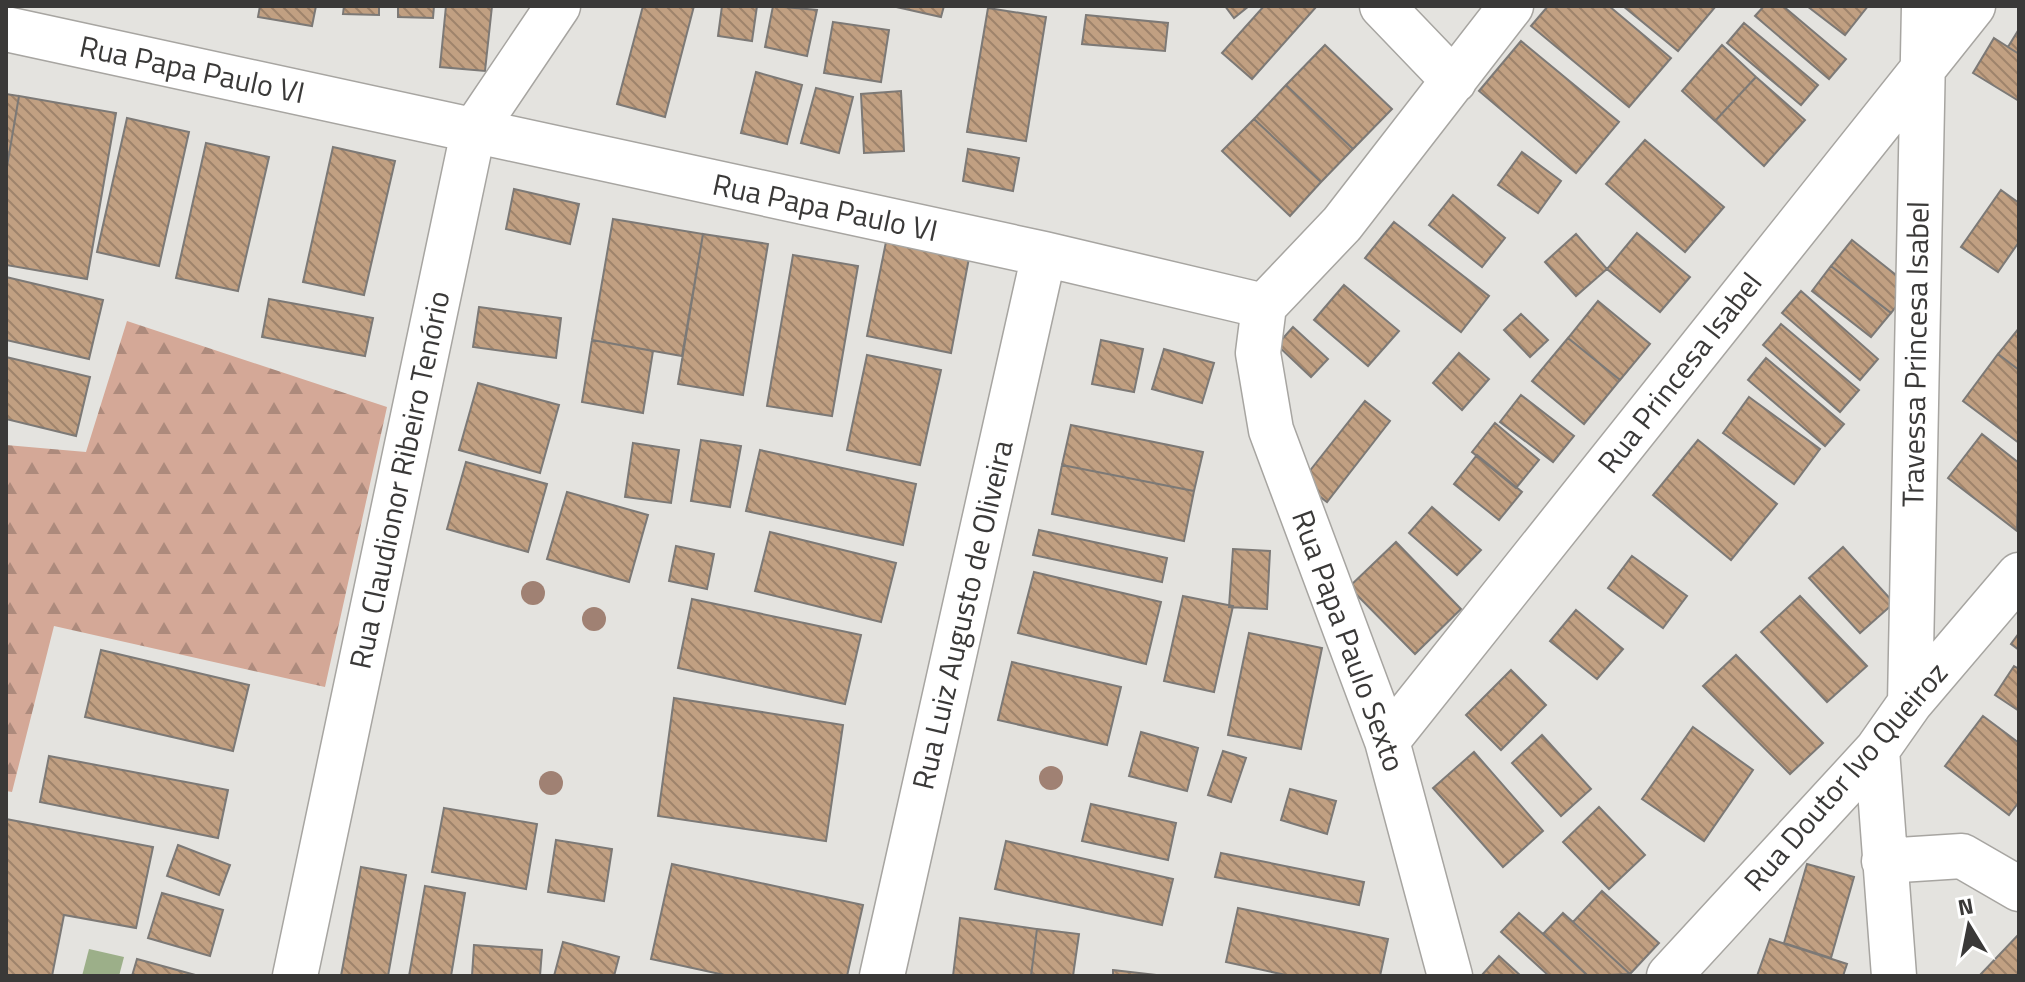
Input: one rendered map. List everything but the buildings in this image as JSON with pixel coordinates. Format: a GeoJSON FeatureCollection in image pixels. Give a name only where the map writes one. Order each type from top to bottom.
{"type":"FeatureCollection","features":[{"type":"Feature","properties":{"kind":"street","name":"Rua Claudionor Ribeiro Tenório"},"geometry":{"type":"LineString","coordinates":[[295,976],[473,132],[558,6]]}},
{"type":"Feature","properties":{"kind":"street"},"geometry":{"type":"LineString","coordinates":[[1382,6],[1454,81]]}},
{"type":"Feature","properties":{"kind":"street"},"geometry":{"type":"LineString","coordinates":[[1264,306],[1342,224],[1511,6]]}},
{"type":"Feature","properties":{"kind":"street","name":"Travessa Princesa Isabel"},"geometry":{"type":"LineString","coordinates":[[1910,703],[1920,71],[1924,6]]}},
{"type":"Feature","properties":{"kind":"street","name":"Rua Princesa Isabel"},"geometry":{"type":"LineString","coordinates":[[1387,741],[1973,6]]}},
{"type":"Feature","properties":{"kind":"street","name":"Rua Papa Paulo VI"},"geometry":{"type":"LineString","coordinates":[[6,29],[1044,254],[1264,306]]}},
{"type":"Feature","properties":{"kind":"street","name":"Rua Luiz Augusto de Oliveira"},"geometry":{"type":"LineString","coordinates":[[882,976],[1044,254]]}},
{"type":"Feature","properties":{"kind":"street","name":"Rua Papa Paulo Sexto"},"geometry":{"type":"LineString","coordinates":[[1264,306],[1258,353],[1271,430],[1387,741],[1450,976]]}},
{"type":"Feature","properties":{"kind":"street","name":"Rua Doutor Ivo Queiroz"},"geometry":{"type":"LineString","coordinates":[[1669,976],[1877,750],[1910,703],[2019,575]]}},
{"type":"Feature","properties":{"kind":"street"},"geometry":{"type":"LineString","coordinates":[[1877,750],[1894,976]]}},
{"type":"Feature","properties":{"kind":"street"},"geometry":{"type":"LineString","coordinates":[[1884,861],[1962,856],[2019,889]]}},
{"type":"Feature","properties":{"kind":"green space"},"geometry":{"type":"Polygon","coordinates":[[[127,321],[387,407],[325,687],[54,626],[12,792],[6,791],[6,445],[86,452],[127,321]]]}},
{"type":"Feature","properties":{"kind":"shaded area"},"geometry":{"type":"Polygon","coordinates":[[[89,949],[124,957],[119,976],[82,976],[89,949]]]}}]}
